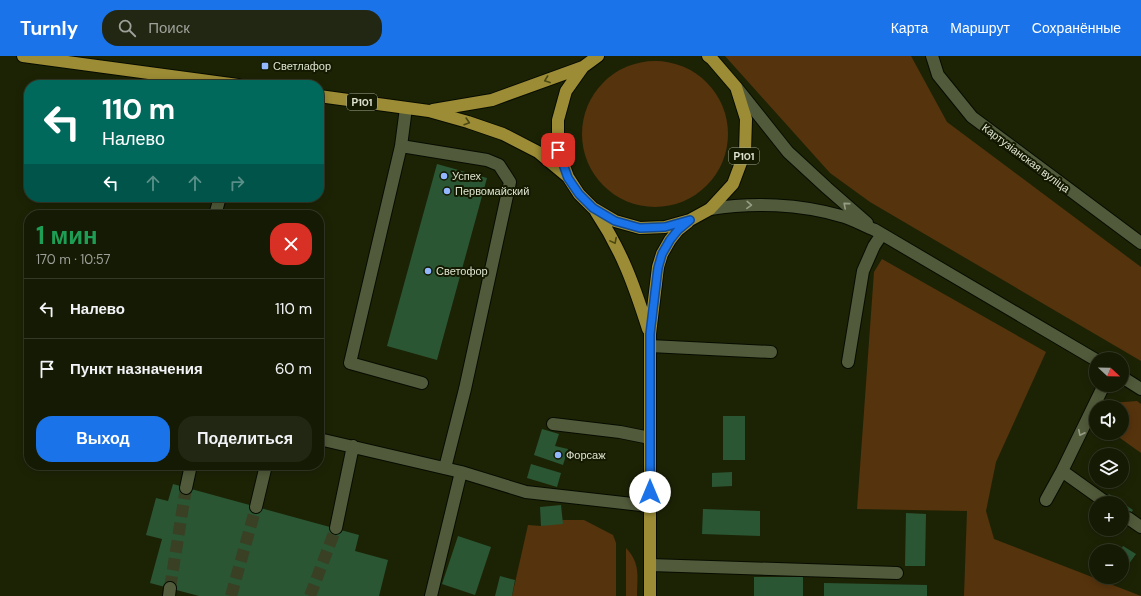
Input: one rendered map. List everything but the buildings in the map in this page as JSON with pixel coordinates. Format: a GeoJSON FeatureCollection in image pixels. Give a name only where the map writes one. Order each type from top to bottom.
{"type":"FeatureCollection","features":[{"type":"Feature","properties":{"kind":"main road"},"geometry":{"type":"LineString","coordinates":[[23,56],[201,80]]}},
{"type":"Feature","properties":{"kind":"main road","name":"Р101"},"geometry":{"type":"LineString","coordinates":[[429,111],[492,100],[583,67],[598,56]]}},
{"type":"Feature","properties":{"kind":"main road","name":"Р101"},"geometry":{"type":"LineString","coordinates":[[324,97],[429,111],[503,134],[538,152],[568,178],[579,194],[593,208],[615,221],[640,228],[665,227],[690,220],[710,208],[733,184],[745,152],[746,119],[736,87],[710,57]]}},
{"type":"Feature","properties":{"kind":"main road","name":"Р101"},"geometry":{"type":"LineString","coordinates":[[568,178],[558,150],[558,120],[566,91],[583,67]]}},
{"type":"Feature","properties":{"kind":"main road"},"geometry":{"type":"LineString","coordinates":[[593,208],[620,252],[636,291],[650,340]]}},
{"type":"Feature","properties":{"kind":"main road"},"geometry":{"type":"LineString","coordinates":[[650,596],[650,340],[658,268],[662,254],[678,230],[690,220]]}},
{"type":"Feature","properties":{"kind":"street","name":"Картузіанская вуліца"},"geometry":{"type":"LineString","coordinates":[[932,56],[938,75],[972,118],[1141,243]]}},
{"type":"Feature","properties":{"kind":"street"},"geometry":{"type":"LineString","coordinates":[[736,87],[788,152],[827,188],[879,232]]}},
{"type":"Feature","properties":{"kind":"street"},"geometry":{"type":"LineString","coordinates":[[406,108],[401,146],[350,363],[422,383]]}},
{"type":"Feature","properties":{"kind":"street"},"geometry":{"type":"LineString","coordinates":[[401,146],[487,160],[499,165],[510,182],[465,389],[445,468]]}},
{"type":"Feature","properties":{"kind":"street"},"geometry":{"type":"LineString","coordinates":[[710,208],[736,205],[802,208],[842,216],[879,232],[1089,356]]}},
{"type":"Feature","properties":{"kind":"street"},"geometry":{"type":"LineString","coordinates":[[848,362],[863,271],[879,232]]}},
{"type":"Feature","properties":{"kind":"street"},"geometry":{"type":"LineString","coordinates":[[650,340],[771,352]]}},
{"type":"Feature","properties":{"kind":"street"},"geometry":{"type":"LineString","coordinates":[[1129,381],[1141,389]]}},
{"type":"Feature","properties":{"kind":"street"},"geometry":{"type":"LineString","coordinates":[[1046,500],[1101,392]]}},
{"type":"Feature","properties":{"kind":"street"},"geometry":{"type":"LineString","coordinates":[[553,424],[620,432],[650,438]]}},
{"type":"Feature","properties":{"kind":"street"},"geometry":{"type":"LineString","coordinates":[[324,440],[461,472],[526,492],[650,506]]}},
{"type":"Feature","properties":{"kind":"street"},"geometry":{"type":"LineString","coordinates":[[336,528],[352,446]]}},
{"type":"Feature","properties":{"kind":"street"},"geometry":{"type":"LineString","coordinates":[[186,488],[189,470]]}},
{"type":"Feature","properties":{"kind":"street"},"geometry":{"type":"LineString","coordinates":[[256,507],[265,470]]}},
{"type":"Feature","properties":{"kind":"street"},"geometry":{"type":"LineString","coordinates":[[1062,471],[1097,496]]}},
{"type":"Feature","properties":{"kind":"street"},"geometry":{"type":"LineString","coordinates":[[431,596],[461,472]]}},
{"type":"Feature","properties":{"kind":"street"},"geometry":{"type":"LineString","coordinates":[[1129,519],[1141,527]]}},
{"type":"Feature","properties":{"kind":"street"},"geometry":{"type":"LineString","coordinates":[[650,565],[897,573]]}},
{"type":"Feature","properties":{"kind":"shaded area"},"geometry":{"type":"Polygon","coordinates":[[[725,56],[911,56],[947,122],[1141,267],[1141,361],[1129,354],[1129,352],[1126,352],[870,202],[830,173],[725,56]]]}},
{"type":"Feature","properties":{"kind":"shaded area"},"geometry":{"type":"Polygon","coordinates":[[[655,61],[676,64],[683,67],[701,78],[711,88],[725,113],[728,134],[725,155],[722,162],[711,180],[701,190],[676,204],[655,207],[634,204],[627,201],[609,190],[599,180],[585,155],[582,134],[585,113],[588,106],[599,88],[609,78],[634,64],[655,61]]]}},
{"type":"Feature","properties":{"kind":"shaded area"},"geometry":{"type":"Polygon","coordinates":[[[882,259],[1046,352],[996,462],[986,511],[994,539],[1089,576],[1089,584],[1110,584],[1141,596],[964,596],[967,511],[857,509],[874,272],[882,259]]]}},
{"type":"Feature","properties":{"kind":"shaded area"},"geometry":{"type":"Polygon","coordinates":[[[1137,401],[1141,404],[1141,453],[1123,440],[1129,440],[1129,402],[1137,401]]]}},
{"type":"Feature","properties":{"kind":"shaded area"},"geometry":{"type":"Polygon","coordinates":[[[563,520],[584,520],[613,535],[616,543],[616,596],[512,596],[528,525],[541,526],[563,520]]]}},
{"type":"Feature","properties":{"kind":"shaded area"},"geometry":{"type":"Polygon","coordinates":[[[626,548],[634,559],[636,565],[637,596],[626,596],[626,548]]]}},
{"type":"Feature","properties":{"kind":"tunnel"},"geometry":{"type":"LineString","coordinates":[[170,588],[186,488]]}},
{"type":"Feature","properties":{"kind":"tunnel"},"geometry":{"type":"LineString","coordinates":[[231,596],[256,507]]}},
{"type":"Feature","properties":{"kind":"tunnel"},"geometry":{"type":"LineString","coordinates":[[310,596],[336,528]]}},
{"type":"Feature","properties":{"kind":"place","name":"Светлафор"},"geometry":{"type":"Point","coordinates":[265,66]}},
{"type":"Feature","properties":{"kind":"place","name":"Успех"},"geometry":{"type":"Point","coordinates":[444,176]}},
{"type":"Feature","properties":{"kind":"place","name":"Первомайский"},"geometry":{"type":"Point","coordinates":[447,191]}},
{"type":"Feature","properties":{"kind":"place","name":"Светофор"},"geometry":{"type":"Point","coordinates":[428,271]}},
{"type":"Feature","properties":{"kind":"place","name":"Форсаж"},"geometry":{"type":"Point","coordinates":[558,455]}},
{"type":"Feature","properties":{"kind":"route"},"geometry":{"type":"LineString","coordinates":[[558,150],[568,178],[579,194],[593,208],[615,221],[640,228],[665,227],[690,220],[678,230],[670,240],[662,254],[658,268],[650,334],[650,492]]}}]}
